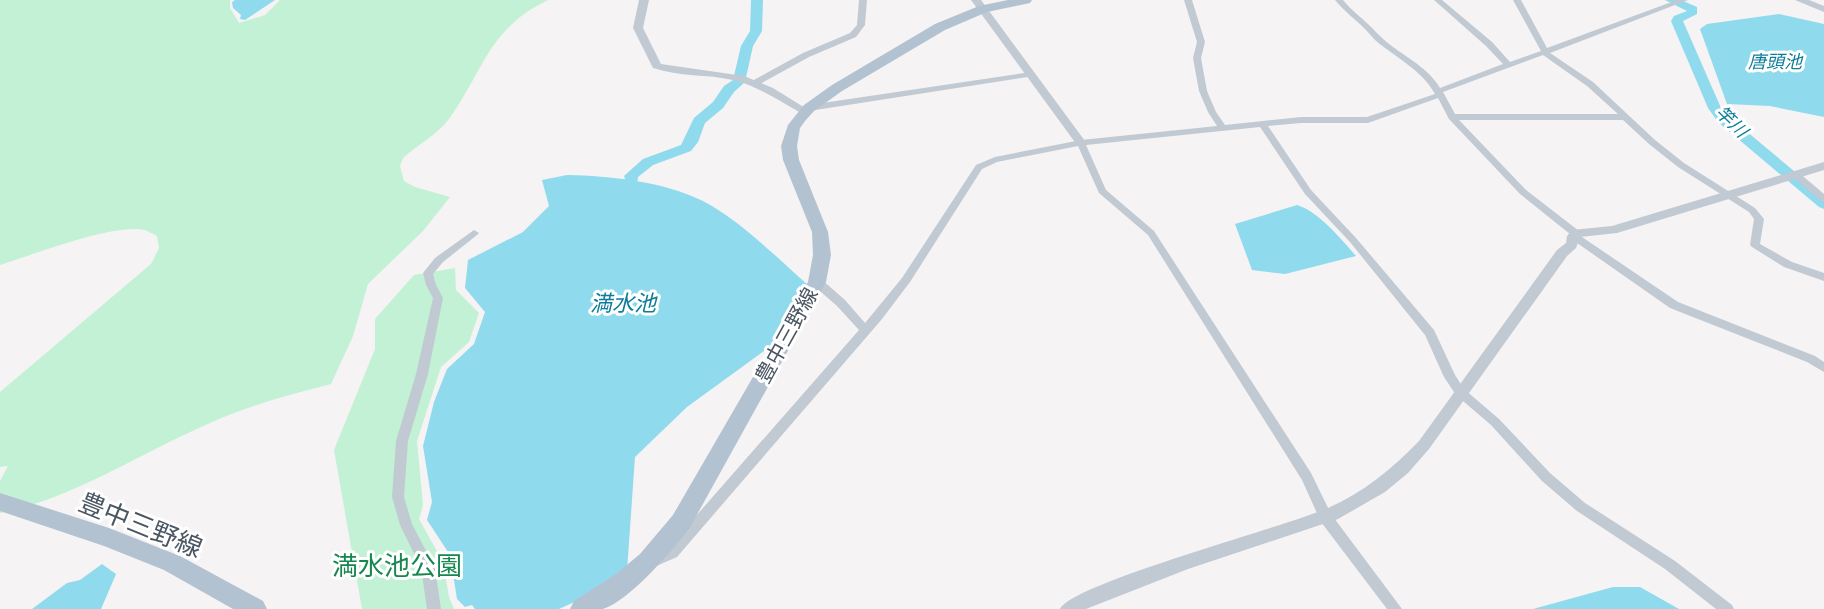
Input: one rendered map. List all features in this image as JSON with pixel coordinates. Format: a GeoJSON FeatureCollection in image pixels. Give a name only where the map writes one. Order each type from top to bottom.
{"type":"FeatureCollection","features":[{"type":"Feature","properties":{"kind":"main road","name":"豊中三野線"},"geometry":{"type":"LineString","coordinates":[[582,609],[628,581],[645,565],[681,522],[817,282],[822,255],[820,232],[791,160],[789,146],[794,128],[807,109],[837,88],[980,5],[1026,0]]}},
{"type":"Feature","properties":{"kind":"main road","name":"豊中三野線"},"geometry":{"type":"LineString","coordinates":[[0,502],[110,538],[172,563],[255,609]]}},
{"type":"Feature","properties":{"kind":"street"},"geometry":{"type":"LineString","coordinates":[[644,0],[638,28],[657,66],[665,69],[731,76],[755,83],[807,109],[1031,74]]}},
{"type":"Feature","properties":{"kind":"street"},"geometry":{"type":"LineString","coordinates":[[755,83],[806,55],[853,34],[861,25],[863,0]]}},
{"type":"Feature","properties":{"kind":"street"},"geometry":{"type":"LineString","coordinates":[[1188,0],[1201,42],[1197,58],[1203,91],[1212,112],[1223,128]]}},
{"type":"Feature","properties":{"kind":"street"},"geometry":{"type":"LineString","coordinates":[[1340,0],[1350,13],[1370,29],[1376,37],[1416,67],[1439,93],[1452,117],[1523,192],[1574,234],[1674,305],[1811,359],[1824,368]]}},
{"type":"Feature","properties":{"kind":"street"},"geometry":{"type":"LineString","coordinates":[[1438,0],[1488,44],[1509,66]]}},
{"type":"Feature","properties":{"kind":"street"},"geometry":{"type":"LineString","coordinates":[[1516,0],[1546,53],[1590,84],[1623,117],[1680,165],[1752,210],[1759,219],[1755,245],[1787,265],[1824,278]]}},
{"type":"Feature","properties":{"kind":"street"},"geometry":{"type":"LineString","coordinates":[[645,565],[672,553],[866,331],[906,280],[979,167],[995,160],[1081,144],[1301,120],[1368,120],[1684,0]]}},
{"type":"Feature","properties":{"kind":"street"},"geometry":{"type":"LineString","coordinates":[[1800,0],[1824,9]]}},
{"type":"Feature","properties":{"kind":"street"},"geometry":{"type":"LineString","coordinates":[[980,5],[1081,144],[1102,191],[1151,233],[1184,281],[1308,477],[1326,518],[1395,609]]}},
{"type":"Feature","properties":{"kind":"street"},"geometry":{"type":"LineString","coordinates":[[1452,117],[1623,117]]}},
{"type":"Feature","properties":{"kind":"street"},"geometry":{"type":"LineString","coordinates":[[1262,124],[1308,192],[1353,240],[1430,333],[1450,377],[1460,392],[1495,422],[1546,477],[1581,507],[1670,565],[1727,609]]}},
{"type":"Feature","properties":{"kind":"street"},"geometry":{"type":"LineString","coordinates":[[1574,234],[1613,230],[1824,166]]}},
{"type":"Feature","properties":{"kind":"street"},"geometry":{"type":"LineString","coordinates":[[1795,174],[1824,199]]}},
{"type":"Feature","properties":{"kind":"street"},"geometry":{"type":"LineString","coordinates":[[434,609],[428,568],[406,525],[398,497],[402,441],[424,363],[438,298],[428,273],[439,260],[474,233]]}},
{"type":"Feature","properties":{"kind":"street"},"geometry":{"type":"LineString","coordinates":[[1069,609],[1092,603],[1220,550],[1326,518],[1365,499],[1404,469],[1562,253],[1572,245],[1574,234]]}},
{"type":"Feature","properties":{"kind":"street"},"geometry":{"type":"LineString","coordinates":[[817,282],[841,303],[866,331]]}},
{"type":"Feature","properties":{"kind":"green space"},"geometry":{"type":"Polygon","coordinates":[[[0,0],[230,0],[230,8],[239,23],[265,15],[280,0],[548,0],[528,11],[500,37],[449,119],[439,130],[403,158],[400,166],[404,181],[415,187],[450,197],[423,231],[368,284],[353,336],[331,384],[270,401],[225,417],[81,486],[28,506],[0,513],[0,481],[8,466],[0,467],[0,392],[151,264],[159,248],[157,236],[144,230],[131,229],[94,235],[0,265],[0,0]]]}},
{"type":"Feature","properties":{"kind":"green space","name":"満水池公園"},"geometry":{"type":"Polygon","coordinates":[[[455,268],[456,290],[479,313],[469,342],[441,367],[417,441],[423,505],[419,519],[443,562],[449,597],[454,609],[362,609],[334,450],[375,349],[375,319],[414,275],[455,268]]]}},
{"type":"Feature","properties":{"kind":"water"},"geometry":{"type":"Polygon","coordinates":[[[235,0],[275,0],[245,20],[240,19],[241,15],[233,8],[232,2],[235,0]]]}},
{"type":"Feature","properties":{"kind":"water","name":"唐頭池"},"geometry":{"type":"Polygon","coordinates":[[[1779,14],[1824,24],[1824,117],[1770,106],[1727,104],[1700,29],[1707,24],[1779,14]]]}},
{"type":"Feature","properties":{"kind":"water","name":"満水池"},"geometry":{"type":"Polygon","coordinates":[[[567,175],[654,184],[703,201],[745,229],[808,285],[775,343],[687,407],[635,457],[627,571],[592,594],[559,609],[475,609],[472,605],[465,607],[457,599],[450,555],[427,520],[432,502],[423,446],[434,402],[447,369],[474,344],[485,312],[465,288],[468,260],[523,232],[549,206],[542,180],[567,175]]]}},
{"type":"Feature","properties":{"kind":"water"},"geometry":{"type":"Polygon","coordinates":[[[1297,205],[1313,213],[1337,234],[1356,256],[1285,274],[1252,270],[1235,224],[1297,205]]]}},
{"type":"Feature","properties":{"kind":"water"},"geometry":{"type":"Polygon","coordinates":[[[102,564],[116,574],[101,609],[32,609],[67,583],[80,580],[102,564]]]}},
{"type":"Feature","properties":{"kind":"water"},"geometry":{"type":"Polygon","coordinates":[[[1613,587],[1640,587],[1679,609],[1533,609],[1613,587]]]}},
{"type":"Feature","properties":{"kind":"waterway"},"geometry":{"type":"LineString","coordinates":[[632,181],[631,176],[648,162],[686,148],[691,142],[699,121],[718,105],[729,89],[739,82],[747,46],[756,31],[757,0]]}},
{"type":"Feature","properties":{"kind":"waterway","name":"竿川"},"geometry":{"type":"LineString","coordinates":[[1671,0],[1693,9],[1693,12],[1677,21],[1715,108],[1723,119],[1824,204]]}}]}
